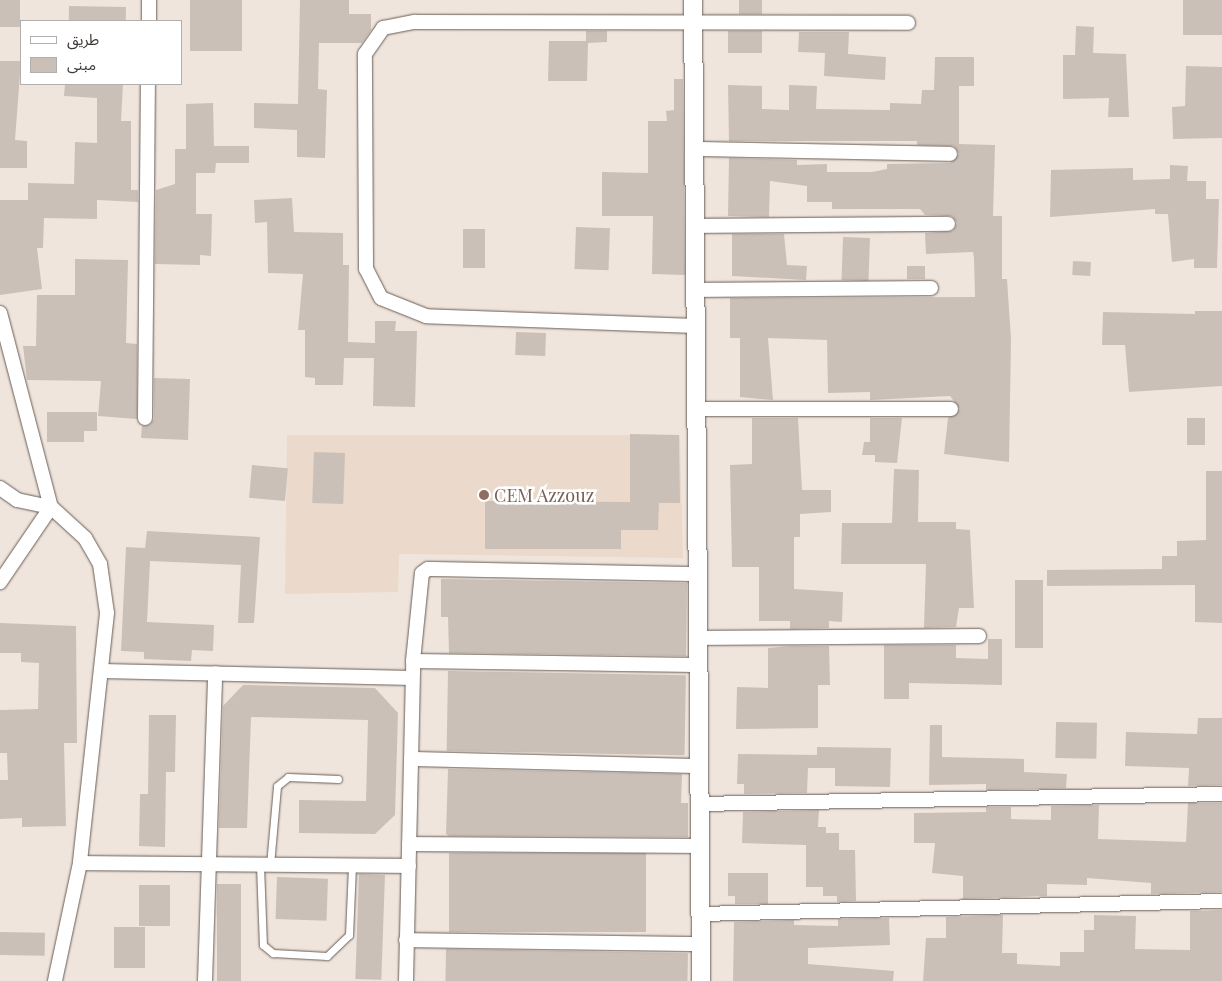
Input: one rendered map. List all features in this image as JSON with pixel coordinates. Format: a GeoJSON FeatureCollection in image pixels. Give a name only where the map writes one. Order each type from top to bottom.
{"type":"FeatureCollection","features":[{"type":"Feature","properties":{"kind":"street"},"geometry":{"type":"LineString","coordinates":[[149,0],[149,20]]}},
{"type":"Feature","properties":{"kind":"street"},"geometry":{"type":"LineString","coordinates":[[693,0],[696,638],[701,981]]}},
{"type":"Feature","properties":{"kind":"street"},"geometry":{"type":"LineString","coordinates":[[695,326],[426,316],[381,298],[366,259],[365,54],[383,28],[416,22],[908,23]]}},
{"type":"Feature","properties":{"kind":"street"},"geometry":{"type":"LineString","coordinates":[[145,418],[148,85]]}},
{"type":"Feature","properties":{"kind":"street"},"geometry":{"type":"LineString","coordinates":[[694,149],[950,154]]}},
{"type":"Feature","properties":{"kind":"street"},"geometry":{"type":"LineString","coordinates":[[694,226],[948,224]]}},
{"type":"Feature","properties":{"kind":"street"},"geometry":{"type":"LineString","coordinates":[[695,290],[931,288]]}},
{"type":"Feature","properties":{"kind":"street"},"geometry":{"type":"LineString","coordinates":[[0,313],[51,507],[0,582]]}},
{"type":"Feature","properties":{"kind":"street"},"geometry":{"type":"LineString","coordinates":[[695,410],[951,409]]}},
{"type":"Feature","properties":{"kind":"street"},"geometry":{"type":"LineString","coordinates":[[0,488],[17,500],[51,507],[84,538],[100,564],[107,613],[80,863],[55,981]]}},
{"type":"Feature","properties":{"kind":"street"},"geometry":{"type":"LineString","coordinates":[[406,981],[412,678],[418,580],[428,569],[696,574]]}},
{"type":"Feature","properties":{"kind":"street"},"geometry":{"type":"LineString","coordinates":[[696,638],[979,636]]}},
{"type":"Feature","properties":{"kind":"street"},"geometry":{"type":"LineString","coordinates":[[413,661],[697,665]]}},
{"type":"Feature","properties":{"kind":"street"},"geometry":{"type":"LineString","coordinates":[[102,671],[412,678]]}},
{"type":"Feature","properties":{"kind":"street"},"geometry":{"type":"LineString","coordinates":[[205,981],[214,673]]}},
{"type":"Feature","properties":{"kind":"street"},"geometry":{"type":"LineString","coordinates":[[411,759],[698,766]]}},
{"type":"Feature","properties":{"kind":"street"},"geometry":{"type":"LineString","coordinates":[[698,804],[1222,794]]}},
{"type":"Feature","properties":{"kind":"street"},"geometry":{"type":"LineString","coordinates":[[409,844],[699,846]]}},
{"type":"Feature","properties":{"kind":"street"},"geometry":{"type":"LineString","coordinates":[[80,863],[409,866]]}},
{"type":"Feature","properties":{"kind":"street"},"geometry":{"type":"LineString","coordinates":[[700,914],[1222,901]]}},
{"type":"Feature","properties":{"kind":"street"},"geometry":{"type":"LineString","coordinates":[[406,940],[700,944]]}},
{"type":"Feature","properties":{"kind":"lane"},"geometry":{"type":"LineString","coordinates":[[338,779],[288,777],[277,786],[265,865],[263,945],[273,953],[327,956],[349,936],[352,866]]}},
{"type":"Feature","properties":{"kind":"shaded area","name":"CEM Azzouz"},"geometry":{"type":"Polygon","coordinates":[[[287,435],[680,435],[683,558],[399,554],[398,592],[285,594],[287,435]]]}},
{"type":"Feature","properties":{"kind":"building"},"geometry":{"type":"Polygon","coordinates":[[[0,0],[20,0],[20,27],[0,27],[0,0]]]}},
{"type":"Feature","properties":{"kind":"building"},"geometry":{"type":"Polygon","coordinates":[[[190,0],[242,0],[242,51],[190,51],[190,0]]]}},
{"type":"Feature","properties":{"kind":"building"},"geometry":{"type":"Polygon","coordinates":[[[300,0],[349,0],[349,14],[371,14],[371,30],[362,43],[319,43],[318,89],[327,90],[325,158],[297,157],[297,130],[254,128],[254,103],[298,104],[300,0]]]}},
{"type":"Feature","properties":{"kind":"building"},"geometry":{"type":"Polygon","coordinates":[[[739,0],[762,0],[762,14],[739,14],[739,0]]]}},
{"type":"Feature","properties":{"kind":"building"},"geometry":{"type":"Polygon","coordinates":[[[1183,0],[1222,0],[1222,35],[1183,35],[1183,0]]]}},
{"type":"Feature","properties":{"kind":"building"},"geometry":{"type":"Polygon","coordinates":[[[69,6],[126,7],[126,20],[69,20],[69,6]]]}},
{"type":"Feature","properties":{"kind":"building"},"geometry":{"type":"Polygon","coordinates":[[[1076,26],[1094,27],[1093,53],[1126,54],[1129,117],[1108,117],[1109,98],[1063,99],[1063,55],[1075,55],[1076,26]]]}},
{"type":"Feature","properties":{"kind":"building"},"geometry":{"type":"Polygon","coordinates":[[[586,31],[607,31],[607,42],[588,43],[587,81],[548,81],[549,41],[586,41],[586,31]]]}},
{"type":"Feature","properties":{"kind":"building"},"geometry":{"type":"Polygon","coordinates":[[[728,31],[762,31],[762,53],[728,53],[728,31]]]}},
{"type":"Feature","properties":{"kind":"building"},"geometry":{"type":"Polygon","coordinates":[[[799,32],[849,32],[848,54],[886,57],[885,80],[824,76],[825,53],[798,52],[799,32]]]}},
{"type":"Feature","properties":{"kind":"building"},"geometry":{"type":"Polygon","coordinates":[[[935,57],[974,57],[974,86],[959,86],[959,144],[995,145],[993,216],[1002,216],[1002,279],[1007,279],[1011,339],[1009,462],[944,454],[948,418],[960,409],[950,396],[870,400],[870,392],[828,393],[827,340],[768,338],[773,400],[740,397],[740,338],[730,338],[730,298],[975,297],[974,258],[973,252],[926,254],[925,233],[953,231],[957,223],[952,216],[925,215],[920,209],[832,209],[832,202],[807,202],[807,186],[770,181],[769,217],[728,216],[729,158],[797,160],[797,165],[827,164],[827,172],[872,172],[887,169],[887,164],[950,163],[959,154],[954,146],[917,145],[917,141],[729,141],[728,85],[762,86],[762,109],[789,110],[789,85],[817,86],[816,109],[890,110],[890,103],[921,104],[922,90],[934,90],[935,57]]]}},
{"type":"Feature","properties":{"kind":"building"},"geometry":{"type":"Polygon","coordinates":[[[0,61],[20,61],[15,140],[27,141],[27,168],[0,168],[0,61]]]}},
{"type":"Feature","properties":{"kind":"building"},"geometry":{"type":"Polygon","coordinates":[[[1186,66],[1222,67],[1222,138],[1173,139],[1172,107],[1185,106],[1186,66]]]}},
{"type":"Feature","properties":{"kind":"building"},"geometry":{"type":"Polygon","coordinates":[[[674,79],[683,79],[685,275],[652,274],[653,216],[602,216],[602,172],[648,173],[648,121],[667,121],[666,111],[674,110],[674,79]]]}},
{"type":"Feature","properties":{"kind":"building"},"geometry":{"type":"Polygon","coordinates":[[[65,85],[123,85],[121,121],[131,121],[131,190],[138,190],[138,202],[97,200],[97,219],[44,218],[43,248],[37,248],[42,289],[0,295],[0,200],[28,200],[28,183],[74,184],[75,142],[97,143],[97,98],[64,96],[65,85]]]}},
{"type":"Feature","properties":{"kind":"building"},"geometry":{"type":"Polygon","coordinates":[[[213,103],[214,146],[249,146],[249,163],[216,163],[215,173],[196,173],[196,214],[212,214],[211,256],[200,255],[200,265],[155,264],[156,190],[175,184],[175,149],[186,149],[186,104],[213,103]]]}},
{"type":"Feature","properties":{"kind":"building"},"geometry":{"type":"Polygon","coordinates":[[[1170,165],[1188,166],[1187,181],[1206,181],[1206,199],[1219,199],[1217,268],[1194,268],[1194,259],[1172,262],[1168,214],[1155,214],[1155,209],[1050,217],[1051,170],[1133,168],[1133,180],[1170,179],[1170,165]]]}},
{"type":"Feature","properties":{"kind":"building"},"geometry":{"type":"Polygon","coordinates":[[[292,198],[294,232],[343,233],[343,265],[349,265],[348,342],[375,343],[375,321],[396,321],[395,331],[417,331],[415,407],[373,406],[374,358],[344,358],[343,385],[315,385],[315,378],[305,377],[305,330],[298,330],[303,274],[268,273],[267,222],[255,223],[254,200],[292,198]]]}},
{"type":"Feature","properties":{"kind":"building"},"geometry":{"type":"Polygon","coordinates":[[[576,227],[610,228],[609,270],[575,269],[576,227]]]}},
{"type":"Feature","properties":{"kind":"building"},"geometry":{"type":"Polygon","coordinates":[[[463,229],[485,229],[485,268],[463,268],[463,229]]]}},
{"type":"Feature","properties":{"kind":"building"},"geometry":{"type":"Polygon","coordinates":[[[732,234],[784,234],[787,265],[807,266],[806,280],[732,276],[732,234]]]}},
{"type":"Feature","properties":{"kind":"building"},"geometry":{"type":"Polygon","coordinates":[[[843,237],[870,238],[868,281],[841,280],[843,237]]]}},
{"type":"Feature","properties":{"kind":"building"},"geometry":{"type":"Polygon","coordinates":[[[75,259],[128,260],[126,343],[137,344],[137,419],[98,416],[101,381],[27,380],[23,346],[36,346],[37,295],[75,295],[75,259]]]}},
{"type":"Feature","properties":{"kind":"building"},"geometry":{"type":"Polygon","coordinates":[[[1073,261],[1091,262],[1090,276],[1072,275],[1073,261]]]}},
{"type":"Feature","properties":{"kind":"building"},"geometry":{"type":"Polygon","coordinates":[[[907,266],[925,266],[925,279],[907,279],[907,266]]]}},
{"type":"Feature","properties":{"kind":"building"},"geometry":{"type":"Polygon","coordinates":[[[1195,311],[1222,311],[1222,386],[1129,392],[1125,345],[1102,345],[1103,312],[1195,314],[1195,311]]]}},
{"type":"Feature","properties":{"kind":"building"},"geometry":{"type":"Polygon","coordinates":[[[516,332],[546,333],[545,356],[515,355],[516,332]]]}},
{"type":"Feature","properties":{"kind":"building"},"geometry":{"type":"Polygon","coordinates":[[[154,378],[190,379],[188,440],[141,438],[142,426],[150,425],[154,419],[154,378]]]}},
{"type":"Feature","properties":{"kind":"building"},"geometry":{"type":"Polygon","coordinates":[[[47,412],[97,412],[97,431],[84,431],[84,442],[47,442],[47,412]]]}},
{"type":"Feature","properties":{"kind":"building"},"geometry":{"type":"Polygon","coordinates":[[[752,418],[798,418],[802,490],[831,490],[831,512],[800,514],[800,537],[794,537],[794,589],[843,592],[842,622],[829,621],[829,628],[790,629],[790,621],[759,621],[759,567],[732,567],[730,465],[752,464],[752,418]]]}},
{"type":"Feature","properties":{"kind":"building"},"geometry":{"type":"Polygon","coordinates":[[[870,418],[902,418],[897,463],[875,462],[875,455],[862,455],[864,442],[870,442],[870,418]]]}},
{"type":"Feature","properties":{"kind":"building"},"geometry":{"type":"Polygon","coordinates":[[[1187,418],[1205,418],[1205,445],[1187,445],[1187,418]]]}},
{"type":"Feature","properties":{"kind":"building"},"geometry":{"type":"Polygon","coordinates":[[[630,434],[679,435],[680,503],[659,503],[658,530],[621,530],[621,549],[485,549],[485,501],[630,502],[630,434]]]}},
{"type":"Feature","properties":{"kind":"building"},"geometry":{"type":"Polygon","coordinates":[[[314,452],[345,453],[343,504],[312,503],[314,452]]]}},
{"type":"Feature","properties":{"kind":"building"},"geometry":{"type":"Polygon","coordinates":[[[252,465],[288,468],[285,501],[249,498],[252,465]]]}},
{"type":"Feature","properties":{"kind":"building"},"geometry":{"type":"Polygon","coordinates":[[[894,469],[919,470],[918,522],[956,522],[956,529],[970,530],[974,608],[959,608],[956,627],[924,628],[926,564],[841,564],[842,523],[892,523],[894,469]]]}},
{"type":"Feature","properties":{"kind":"building"},"geometry":{"type":"Polygon","coordinates":[[[1206,471],[1222,471],[1222,623],[1195,622],[1195,585],[1047,586],[1047,570],[1162,569],[1162,556],[1177,556],[1177,541],[1206,540],[1206,471]]]}},
{"type":"Feature","properties":{"kind":"building"},"geometry":{"type":"Polygon","coordinates":[[[147,531],[260,537],[254,623],[238,623],[241,565],[150,561],[147,622],[214,625],[213,651],[192,650],[191,661],[144,659],[144,652],[121,651],[126,547],[145,548],[147,531]]]}},
{"type":"Feature","properties":{"kind":"building"},"geometry":{"type":"Polygon","coordinates":[[[441,579],[687,583],[686,656],[449,653],[448,617],[441,617],[441,579]]]}},
{"type":"Feature","properties":{"kind":"building"},"geometry":{"type":"Polygon","coordinates":[[[1015,580],[1043,580],[1043,648],[1015,648],[1015,580]]]}},
{"type":"Feature","properties":{"kind":"building"},"geometry":{"type":"Polygon","coordinates":[[[0,623],[76,626],[77,743],[64,743],[66,826],[22,827],[22,818],[0,819],[0,780],[8,780],[7,753],[0,753],[0,710],[38,709],[39,663],[21,662],[21,653],[0,653],[0,623]]]}},
{"type":"Feature","properties":{"kind":"building"},"geometry":{"type":"Polygon","coordinates":[[[988,639],[1002,639],[1002,685],[909,683],[909,699],[884,699],[884,645],[956,645],[956,658],[988,659],[988,639]]]}},
{"type":"Feature","properties":{"kind":"building"},"geometry":{"type":"Polygon","coordinates":[[[829,646],[830,685],[818,685],[818,728],[736,729],[737,687],[768,688],[768,648],[829,646]]]}},
{"type":"Feature","properties":{"kind":"building"},"geometry":{"type":"Polygon","coordinates":[[[448,671],[686,675],[685,755],[447,751],[448,671]]]}},
{"type":"Feature","properties":{"kind":"building"},"geometry":{"type":"Polygon","coordinates":[[[243,685],[375,688],[398,713],[395,815],[375,834],[299,833],[299,800],[366,801],[368,720],[251,717],[247,828],[219,828],[223,706],[243,685]]]}},
{"type":"Feature","properties":{"kind":"building"},"geometry":{"type":"Polygon","coordinates":[[[149,715],[176,715],[175,772],[166,772],[165,847],[139,846],[140,794],[148,794],[149,715]]]}},
{"type":"Feature","properties":{"kind":"building"},"geometry":{"type":"Polygon","coordinates":[[[1198,718],[1222,718],[1222,785],[1188,786],[1189,768],[1125,766],[1126,732],[1197,734],[1198,718]]]}},
{"type":"Feature","properties":{"kind":"building"},"geometry":{"type":"Polygon","coordinates":[[[1056,722],[1097,723],[1096,759],[1055,758],[1056,722]]]}},
{"type":"Feature","properties":{"kind":"building"},"geometry":{"type":"Polygon","coordinates":[[[930,725],[942,725],[942,757],[1024,759],[1024,772],[1067,774],[1066,788],[1085,788],[986,790],[986,784],[929,785],[930,725]]]}},
{"type":"Feature","properties":{"kind":"building"},"geometry":{"type":"Polygon","coordinates":[[[817,747],[891,748],[890,787],[835,786],[835,768],[808,768],[807,793],[744,794],[744,784],[737,784],[738,754],[817,755],[817,747]]]}},
{"type":"Feature","properties":{"kind":"building"},"geometry":{"type":"Polygon","coordinates":[[[448,769],[682,774],[681,803],[688,803],[688,837],[449,836],[446,834],[448,769]]]}},
{"type":"Feature","properties":{"kind":"building"},"geometry":{"type":"Polygon","coordinates":[[[1188,803],[1222,803],[1222,892],[1151,894],[1151,883],[1087,878],[1087,885],[1047,884],[1047,896],[963,899],[963,876],[932,873],[935,843],[914,843],[914,813],[986,812],[986,807],[1011,807],[1011,819],[1051,820],[1051,806],[1099,805],[1098,839],[1186,842],[1188,803]]]}},
{"type":"Feature","properties":{"kind":"building"},"geometry":{"type":"Polygon","coordinates":[[[819,810],[818,827],[826,827],[826,833],[839,833],[839,850],[855,850],[856,901],[837,902],[837,896],[823,896],[823,887],[806,887],[806,845],[742,843],[743,812],[819,810]]]}},
{"type":"Feature","properties":{"kind":"building"},"geometry":{"type":"Polygon","coordinates":[[[449,853],[646,853],[646,932],[449,932],[449,853]]]}},
{"type":"Feature","properties":{"kind":"building"},"geometry":{"type":"Polygon","coordinates":[[[728,873],[768,873],[768,904],[735,904],[735,896],[728,896],[728,873]]]}},
{"type":"Feature","properties":{"kind":"building"},"geometry":{"type":"Polygon","coordinates":[[[359,874],[385,875],[381,980],[355,979],[359,874]]]}},
{"type":"Feature","properties":{"kind":"building"},"geometry":{"type":"Polygon","coordinates":[[[277,877],[328,879],[327,921],[276,919],[277,877]]]}},
{"type":"Feature","properties":{"kind":"building"},"geometry":{"type":"Polygon","coordinates":[[[217,884],[241,884],[241,981],[217,981],[217,884]]]}},
{"type":"Feature","properties":{"kind":"building"},"geometry":{"type":"Polygon","coordinates":[[[139,885],[170,885],[170,926],[139,926],[139,885]]]}},
{"type":"Feature","properties":{"kind":"building"},"geometry":{"type":"Polygon","coordinates":[[[1222,910],[1222,981],[923,981],[926,938],[946,938],[946,917],[1003,915],[1002,953],[1017,953],[1017,964],[1060,966],[1060,952],[1084,952],[1084,930],[1094,930],[1094,915],[1136,916],[1135,949],[1190,950],[1190,911],[1222,910]]]}},
{"type":"Feature","properties":{"kind":"building"},"geometry":{"type":"Polygon","coordinates":[[[889,918],[890,945],[808,948],[808,964],[894,971],[893,981],[733,981],[734,922],[794,920],[794,925],[838,926],[838,919],[889,918]]]}},
{"type":"Feature","properties":{"kind":"building"},"geometry":{"type":"Polygon","coordinates":[[[114,927],[145,927],[145,968],[114,968],[114,927]]]}},
{"type":"Feature","properties":{"kind":"building"},"geometry":{"type":"Polygon","coordinates":[[[0,932],[45,933],[45,956],[0,955],[0,932]]]}},
{"type":"Feature","properties":{"kind":"building"},"geometry":{"type":"Polygon","coordinates":[[[446,949],[688,953],[687,981],[445,981],[446,949]]]}},
{"type":"Feature","properties":{"kind":"place","name":"CEM Azzouz"},"geometry":{"type":"Point","coordinates":[484,495]}}]}
